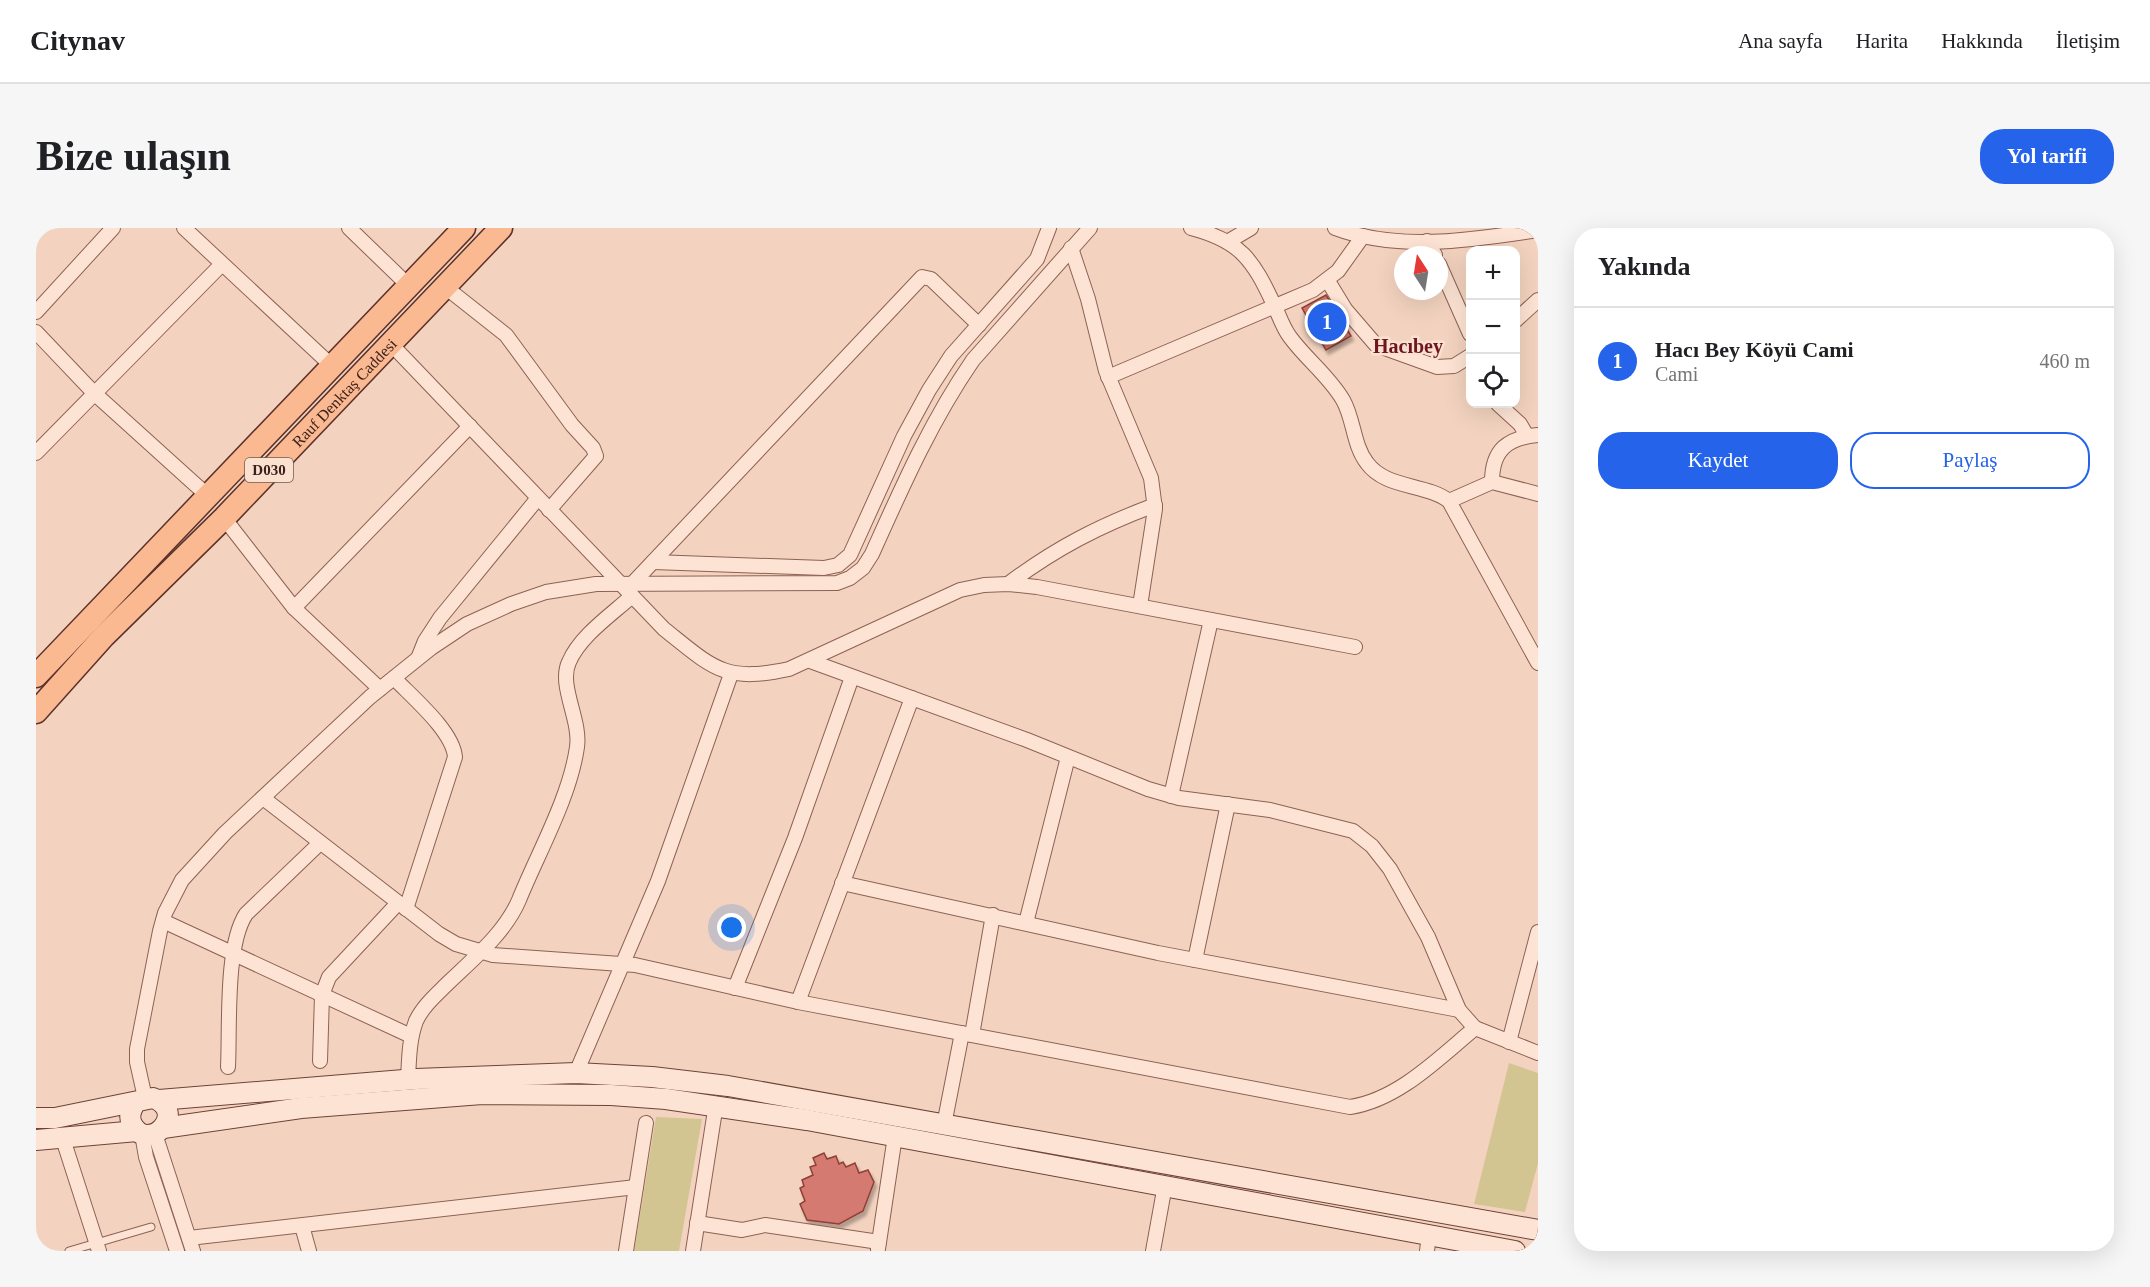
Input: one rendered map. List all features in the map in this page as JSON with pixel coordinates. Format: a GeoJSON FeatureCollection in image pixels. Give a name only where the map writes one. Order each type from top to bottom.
{"type":"FeatureCollection","features":[{"type":"Feature","properties":{"kind":"main road","name":"Rauf Denktaş Caddesi"},"geometry":{"type":"LineString","coordinates":[[36,676],[464,228]]}},
{"type":"Feature","properties":{"kind":"main road","name":"Rauf Denktaş Caddesi"},"geometry":{"type":"LineString","coordinates":[[36,712],[104,636],[224,518],[501,228]]}},
{"type":"Feature","properties":{"kind":"main road"},"geometry":{"type":"LineString","coordinates":[[36,1118],[55,1118],[147,1100],[408,1080],[576,1073],[652,1077],[728,1086],[1538,1230]]}},
{"type":"Feature","properties":{"kind":"main road"},"geometry":{"type":"LineString","coordinates":[[36,1140],[149,1132],[215,1118],[301,1108],[482,1094],[611,1095],[716,1104],[1165,1185],[1428,1243],[1515,1251]]}},
{"type":"Feature","properties":{"kind":"main road"},"geometry":{"type":"LineString","coordinates":[[147,1100],[130,1114],[149,1132]]}},
{"type":"Feature","properties":{"kind":"main road"},"geometry":{"type":"LineString","coordinates":[[147,1100],[168,1115],[149,1132]]}},
{"type":"Feature","properties":{"kind":"street"},"geometry":{"type":"LineString","coordinates":[[36,312],[113,228]]}},
{"type":"Feature","properties":{"kind":"street"},"geometry":{"type":"LineString","coordinates":[[349,228],[409,286]]}},
{"type":"Feature","properties":{"kind":"street"},"geometry":{"type":"LineString","coordinates":[[652,562],[824,568],[838,565],[850,555],[904,436],[929,390],[951,356],[1037,259],[1049,228]]}},
{"type":"Feature","properties":{"kind":"street"},"geometry":{"type":"LineString","coordinates":[[147,1100],[137,1062],[137,1049],[163,921],[182,880],[196,862],[380,689],[418,658],[467,624],[511,604],[546,592],[628,588],[813,585],[850,579],[863,568],[872,554],[930,429],[960,379],[973,360],[1090,228]]}},
{"type":"Feature","properties":{"kind":"street"},"geometry":{"type":"LineString","coordinates":[[1191,228],[1229,241],[1248,258],[1260,276],[1288,335],[1344,402],[1360,450],[1368,464],[1377,473],[1404,485],[1440,495],[1449,501],[1538,663]]}},
{"type":"Feature","properties":{"kind":"street"},"geometry":{"type":"LineString","coordinates":[[1229,241],[1251,228]]}},
{"type":"Feature","properties":{"kind":"street"},"geometry":{"type":"LineString","coordinates":[[1335,228],[1382,241],[1427,241],[1538,230]]}},
{"type":"Feature","properties":{"kind":"street"},"geometry":{"type":"LineString","coordinates":[[187,229],[221,265],[332,366]]}},
{"type":"Feature","properties":{"kind":"street"},"geometry":{"type":"LineString","coordinates":[[1108,376],[1275,307],[1328,281],[1352,254],[1363,236]]}},
{"type":"Feature","properties":{"kind":"street"},"geometry":{"type":"LineString","coordinates":[[1427,241],[1430,246]]}},
{"type":"Feature","properties":{"kind":"street"},"geometry":{"type":"LineString","coordinates":[[1071,248],[1088,299],[1108,376],[1148,465],[1155,505],[1140,606]]}},
{"type":"Feature","properties":{"kind":"street"},"geometry":{"type":"LineString","coordinates":[[36,453],[221,265]]}},
{"type":"Feature","properties":{"kind":"street"},"geometry":{"type":"LineString","coordinates":[[408,1080],[411,1036],[427,1004],[481,952],[515,909],[566,789],[577,749],[578,732],[568,689],[567,664],[583,641],[652,562],[922,277],[932,279],[979,325]]}},
{"type":"Feature","properties":{"kind":"street"},"geometry":{"type":"LineString","coordinates":[[1328,281],[1344,309],[1376,345],[1437,367],[1454,366],[1466,358]]}},
{"type":"Feature","properties":{"kind":"street"},"geometry":{"type":"LineString","coordinates":[[1448,284],[1466,325]]}},
{"type":"Feature","properties":{"kind":"street"},"geometry":{"type":"LineString","coordinates":[[444,286],[506,335],[572,425],[593,448],[596,456],[549,510]]}},
{"type":"Feature","properties":{"kind":"street"},"geometry":{"type":"LineString","coordinates":[[1520,316],[1538,300]]}},
{"type":"Feature","properties":{"kind":"street"},"geometry":{"type":"LineString","coordinates":[[36,332],[94,393],[208,496]]}},
{"type":"Feature","properties":{"kind":"street"},"geometry":{"type":"LineString","coordinates":[[390,343],[549,510],[628,588],[664,629],[701,658],[731,674],[766,674],[810,661],[960,590],[984,585],[1008,584],[1140,606],[1355,647]]}},
{"type":"Feature","properties":{"kind":"street"},"geometry":{"type":"LineString","coordinates":[[1492,482],[1494,461],[1500,451],[1511,441],[1532,436],[1503,408]]}},
{"type":"Feature","properties":{"kind":"street"},"geometry":{"type":"LineString","coordinates":[[294,608],[470,426]]}},
{"type":"Feature","properties":{"kind":"street"},"geometry":{"type":"LineString","coordinates":[[1449,501],[1492,482],[1538,494]]}},
{"type":"Feature","properties":{"kind":"street"},"geometry":{"type":"LineString","coordinates":[[418,658],[425,641],[440,618],[538,498]]}},
{"type":"Feature","properties":{"kind":"street"},"geometry":{"type":"LineString","coordinates":[[1008,584],[1050,553],[1112,522],[1155,505]]}},
{"type":"Feature","properties":{"kind":"street"},"geometry":{"type":"LineString","coordinates":[[224,518],[294,608],[380,689]]}},
{"type":"Feature","properties":{"kind":"street"},"geometry":{"type":"LineString","coordinates":[[1171,796],[1211,620]]}},
{"type":"Feature","properties":{"kind":"street"},"geometry":{"type":"LineString","coordinates":[[810,661],[1171,796],[1270,810],[1327,822],[1353,831],[1372,846],[1390,869],[1428,937],[1459,1010],[1475,1028],[1538,1053]]}},
{"type":"Feature","properties":{"kind":"street"},"geometry":{"type":"LineString","coordinates":[[576,1073],[658,881],[731,674]]}},
{"type":"Feature","properties":{"kind":"street"},"geometry":{"type":"LineString","coordinates":[[735,988],[795,838],[852,676]]}},
{"type":"Feature","properties":{"kind":"street"},"geometry":{"type":"LineString","coordinates":[[320,1061],[322,995],[329,976],[402,906],[455,757],[454,749],[446,733],[394,678]]}},
{"type":"Feature","properties":{"kind":"street"},"geometry":{"type":"LineString","coordinates":[[798,1002],[912,698]]}},
{"type":"Feature","properties":{"kind":"street"},"geometry":{"type":"LineString","coordinates":[[1026,923],[1068,757]]}},
{"type":"Feature","properties":{"kind":"street"},"geometry":{"type":"LineString","coordinates":[[263,798],[439,934],[481,952],[518,958],[623,964],[798,1002],[1350,1107],[1365,1105],[1404,1084],[1475,1028]]}},
{"type":"Feature","properties":{"kind":"street"},"geometry":{"type":"LineString","coordinates":[[1194,960],[1228,804]]}},
{"type":"Feature","properties":{"kind":"street"},"geometry":{"type":"LineString","coordinates":[[228,1067],[233,954],[238,926],[246,914],[320,843]]}},
{"type":"Feature","properties":{"kind":"street"},"geometry":{"type":"LineString","coordinates":[[843,883],[1194,960],[1459,1010]]}},
{"type":"Feature","properties":{"kind":"street"},"geometry":{"type":"LineString","coordinates":[[944,1125],[993,915]]}},
{"type":"Feature","properties":{"kind":"street"},"geometry":{"type":"LineString","coordinates":[[163,921],[411,1036]]}},
{"type":"Feature","properties":{"kind":"street"},"geometry":{"type":"LineString","coordinates":[[1509,1042],[1538,932]]}},
{"type":"Feature","properties":{"kind":"street"},"geometry":{"type":"LineString","coordinates":[[693,1251],[716,1104]]}},
{"type":"Feature","properties":{"kind":"street"},"geometry":{"type":"LineString","coordinates":[[626,1251],[646,1123]]}},
{"type":"Feature","properties":{"kind":"street"},"geometry":{"type":"LineString","coordinates":[[149,1132],[191,1245],[302,1226],[636,1187]]}},
{"type":"Feature","properties":{"kind":"street"},"geometry":{"type":"LineString","coordinates":[[149,1132],[146,1157],[177,1251]]}},
{"type":"Feature","properties":{"kind":"street"},"geometry":{"type":"LineString","coordinates":[[697,1223],[742,1230],[765,1225],[878,1246],[895,1136]]}},
{"type":"Feature","properties":{"kind":"street"},"geometry":{"type":"LineString","coordinates":[[63,1138],[98,1247]]}},
{"type":"Feature","properties":{"kind":"street"},"geometry":{"type":"LineString","coordinates":[[1153,1251],[1165,1185]]}},
{"type":"Feature","properties":{"kind":"street"},"geometry":{"type":"LineString","coordinates":[[302,1226],[309,1251]]}},
{"type":"Feature","properties":{"kind":"lane"},"geometry":{"type":"LineString","coordinates":[[69,1251],[98,1247],[151,1227]]}},
{"type":"Feature","properties":{"kind":"shaded area"},"geometry":{"type":"Polygon","coordinates":[[[1509,1063],[1538,1073],[1538,1163],[1525,1212],[1474,1204],[1509,1063]]]}},
{"type":"Feature","properties":{"kind":"shaded area"},"geometry":{"type":"Polygon","coordinates":[[[656,1117],[702,1119],[679,1251],[634,1251],[656,1117]]]}},
{"type":"Feature","properties":{"kind":"building"},"geometry":{"type":"Polygon","coordinates":[[[1326,295],[1351,336],[1326,350],[1302,308],[1326,295]]]}},
{"type":"Feature","properties":{"kind":"building"},"geometry":{"type":"Polygon","coordinates":[[[824,1153],[827,1159],[836,1156],[839,1164],[843,1162],[846,1167],[855,1163],[859,1173],[868,1170],[874,1182],[863,1211],[839,1224],[807,1220],[800,1204],[805,1201],[800,1188],[804,1186],[802,1180],[813,1175],[810,1167],[816,1165],[813,1158],[824,1153]]]}},
{"type":"Feature","properties":{"kind":"place","name":"Hacı Bey Köyü Cami"},"geometry":{"type":"Point","coordinates":[1327,322]}},
{"type":"Feature","properties":{"kind":"district","name":"Hacıbey"},"geometry":{"type":"Point","coordinates":[1408,346]}}]}
